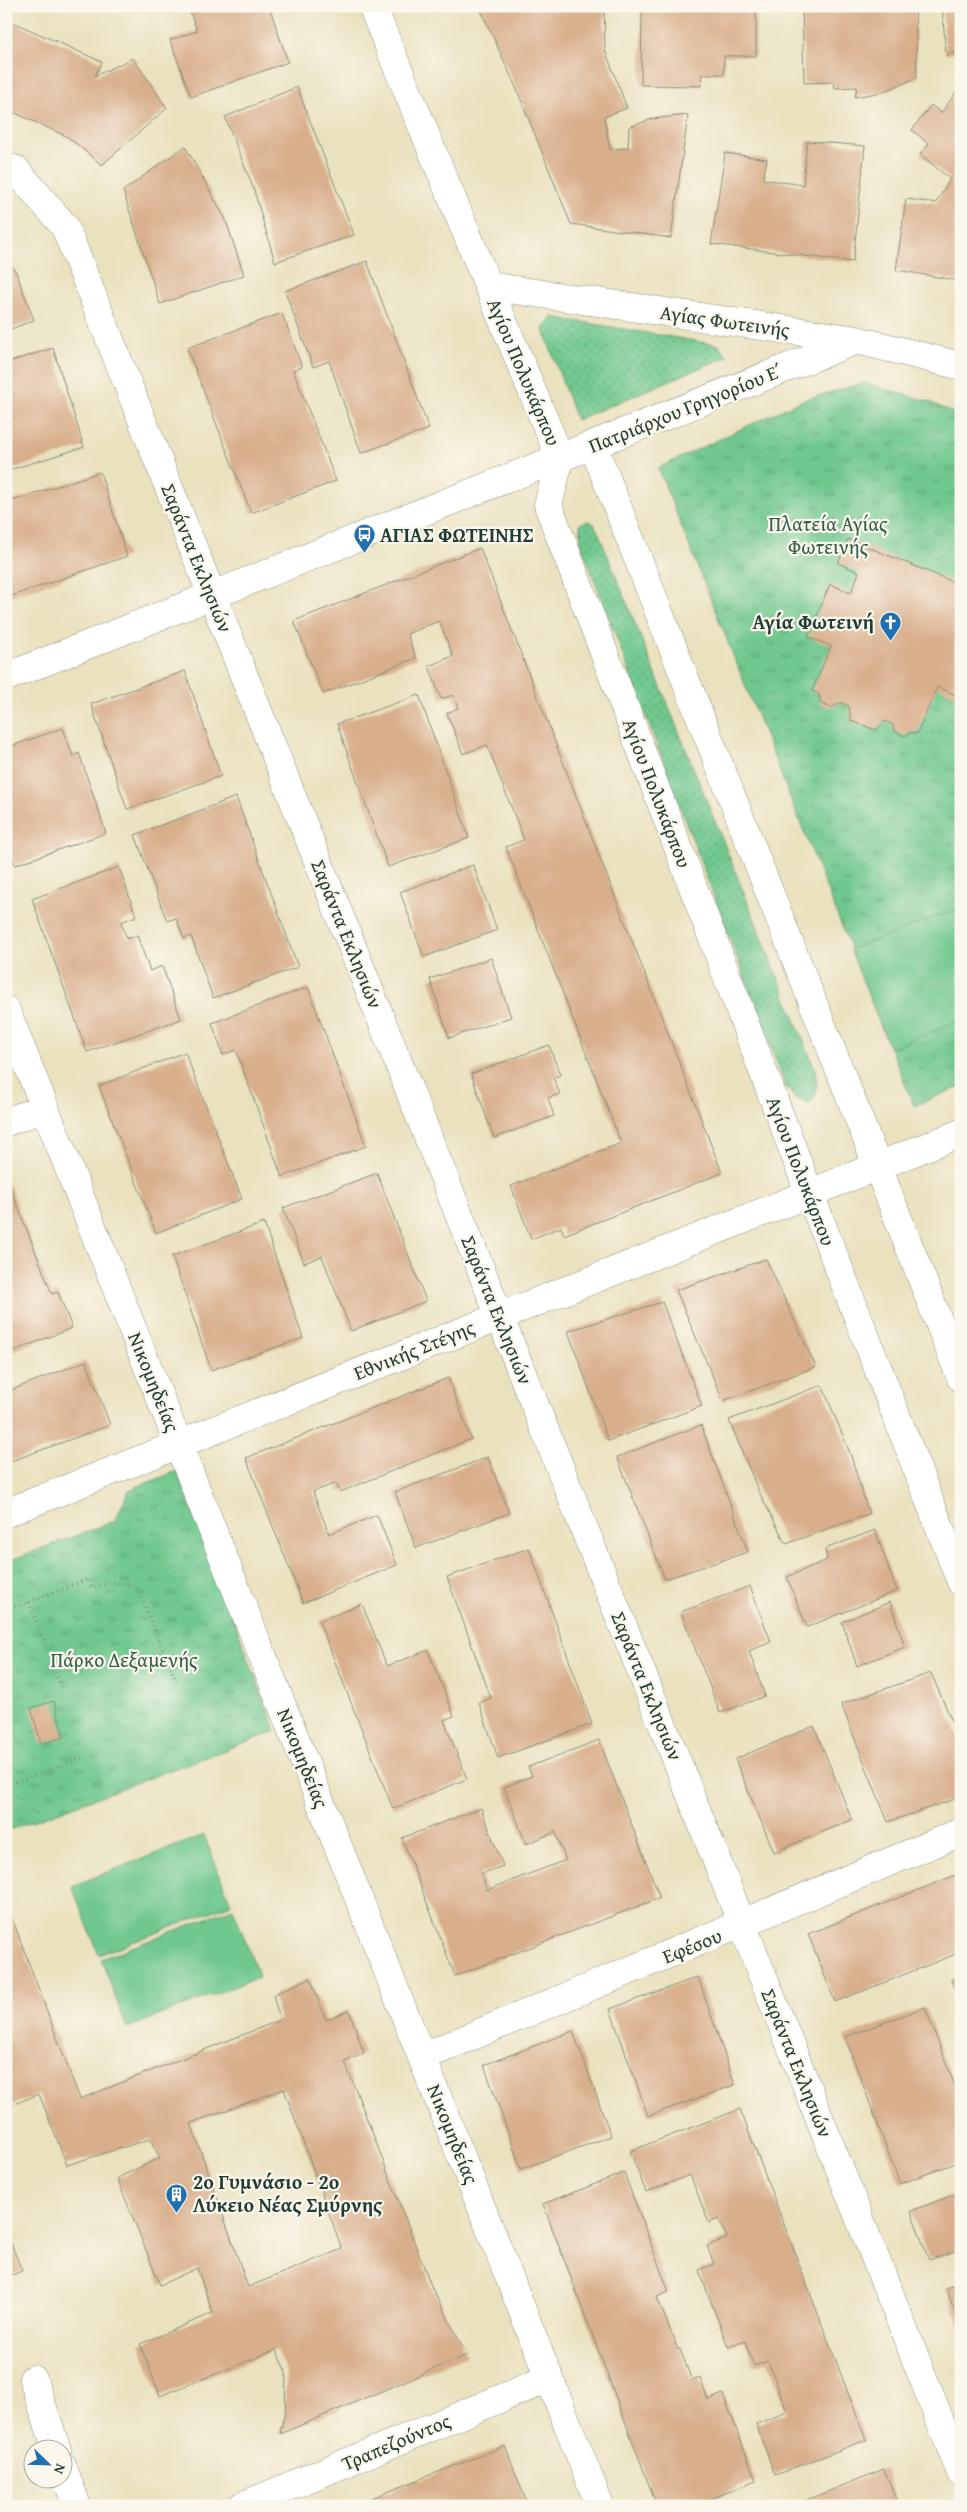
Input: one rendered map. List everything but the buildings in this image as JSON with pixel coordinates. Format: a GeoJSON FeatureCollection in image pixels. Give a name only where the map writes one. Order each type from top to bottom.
{"type":"FeatureCollection","features":[{"type":"Feature","properties":{"kind":"street","name":"Αγίου Πολυκάρπου"},"geometry":{"type":"LineString","coordinates":[[372,6],[560,458],[548,505],[809,1192],[961,1582]]}},
{"type":"Feature","properties":{"kind":"street","name":"Σαράντα Εκλησιών"},"geometry":{"type":"LineString","coordinates":[[6,167],[16,170],[65,227],[961,2473]]}},
{"type":"Feature","properties":{"kind":"street","name":"Αγίας Φωτεινής"},"geometry":{"type":"LineString","coordinates":[[488,286],[857,340],[961,366]]}},
{"type":"Feature","properties":{"kind":"street","name":"Πατριάρχου Γρηγορίου Ε΄"},"geometry":{"type":"LineString","coordinates":[[6,677],[857,340]]}},
{"type":"Feature","properties":{"kind":"street","name":"Αγίου Πολυκάρπου"},"geometry":{"type":"LineString","coordinates":[[593,445],[961,1378]]}},
{"type":"Feature","properties":{"kind":"street","name":"Νικομηδείας"},"geometry":{"type":"LineString","coordinates":[[6,1010],[600,2506]]}},
{"type":"Feature","properties":{"kind":"street"},"geometry":{"type":"LineString","coordinates":[[6,1122],[45,1108]]}},
{"type":"Feature","properties":{"kind":"street","name":"Εθνικής Στέγης"},"geometry":{"type":"LineString","coordinates":[[6,1513],[961,1133]]}},
{"type":"Feature","properties":{"kind":"street","name":"Εφέσου"},"geometry":{"type":"LineString","coordinates":[[422,2057],[961,1832]]}},
{"type":"Feature","properties":{"kind":"street","name":"Τραπεζούντος"},"geometry":{"type":"LineString","coordinates":[[242,2506],[550,2378]]}},
{"type":"Feature","properties":{"kind":"street"},"geometry":{"type":"LineString","coordinates":[[33,2379],[54,2440]]}},
{"type":"Feature","properties":{"kind":"street"},"geometry":{"type":"LineString","coordinates":[[71,2490],[77,2506]]}},
{"type":"Feature","properties":{"kind":"path"},"geometry":{"type":"LineString","coordinates":[[6,1611],[88,1579],[92,1588],[113,1581],[128,1583],[138,1589],[176,1681]]}},
{"type":"Feature","properties":{"kind":"path"},"geometry":{"type":"LineString","coordinates":[[29,1602],[62,1689]]}},
{"type":"Feature","properties":{"kind":"path"},"geometry":{"type":"LineString","coordinates":[[6,1786],[85,1757]]}},
{"type":"Feature","properties":{"kind":"green space"},"geometry":{"type":"Polygon","coordinates":[[[552,317],[719,345],[728,356],[576,420],[543,328],[552,317]]]}},
{"type":"Feature","properties":{"kind":"green space","name":"Πλατεία Αγίας Φωτεινής"},"geometry":{"type":"Polygon","coordinates":[[[864,383],[930,402],[961,417],[961,1086],[914,1106],[658,468],[803,400],[864,383]]]}},
{"type":"Feature","properties":{"kind":"green space"},"geometry":{"type":"Polygon","coordinates":[[[588,521],[594,524],[599,534],[815,1069],[816,1093],[807,1104],[795,1098],[786,1087],[581,544],[580,524],[588,521]]]}},
{"type":"Feature","properties":{"kind":"green space"},"geometry":{"type":"Polygon","coordinates":[[[961,908],[961,1019],[890,1049],[850,949],[961,908]]]}},
{"type":"Feature","properties":{"kind":"green space","name":"Πάρκο Δεξαμενής"},"geometry":{"type":"Polygon","coordinates":[[[177,1471],[276,1731],[6,1831],[6,1562],[115,1521],[129,1490],[177,1471]]]}},
{"type":"Feature","properties":{"kind":"green space"},"geometry":{"type":"Polygon","coordinates":[[[204,1835],[231,1904],[99,1955],[72,1886],[204,1835]]]}},
{"type":"Feature","properties":{"kind":"green space"},"geometry":{"type":"Polygon","coordinates":[[[233,1908],[259,1977],[127,2028],[101,1959],[233,1908]]]}},
{"type":"Feature","properties":{"kind":"place","name":"ΑΓΙΑΣ ΦΩΤΕΙΝΗΣ"},"geometry":{"type":"Point","coordinates":[364,554]}},
{"type":"Feature","properties":{"kind":"place","name":"Αγία Φωτεινή"},"geometry":{"type":"Point","coordinates":[890,641]}},
{"type":"Feature","properties":{"kind":"place","name":"2ο Γυμνάσιο - 2ο Λύκειο Νέας Σμύρνης"},"geometry":{"type":"Point","coordinates":[177,2213]}}]}
